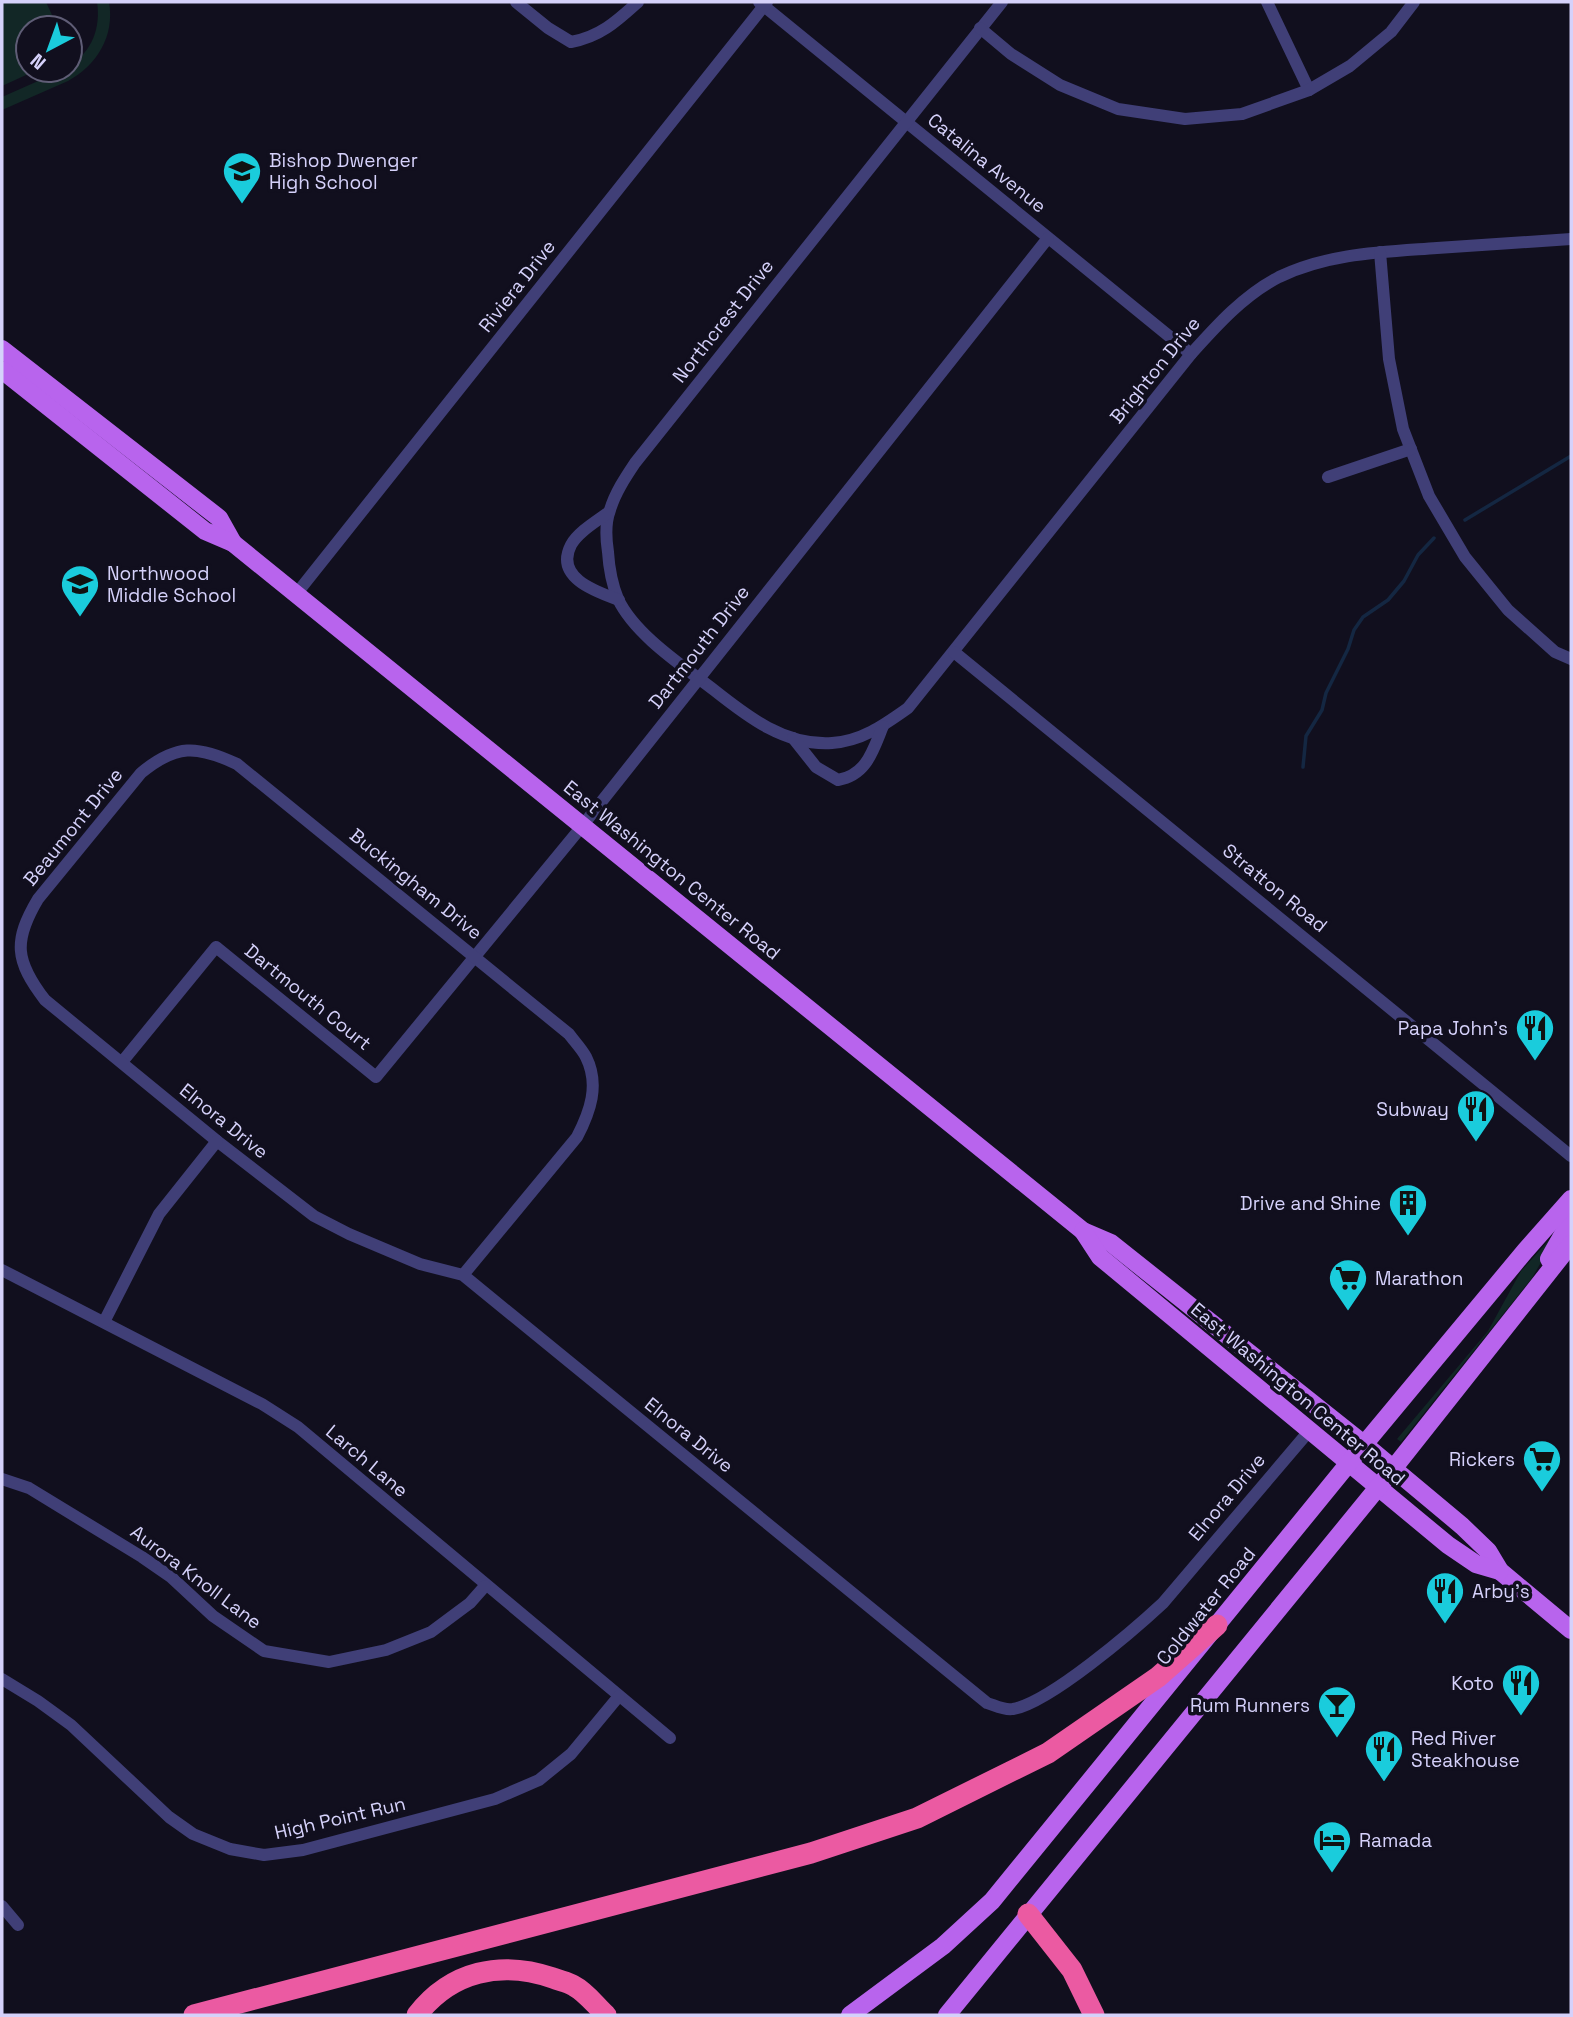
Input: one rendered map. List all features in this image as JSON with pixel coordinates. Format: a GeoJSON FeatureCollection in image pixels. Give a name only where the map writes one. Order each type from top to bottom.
{"type":"FeatureCollection","features":[{"type":"Feature","properties":{"kind":"highway"},"geometry":{"type":"LineString","coordinates":[[194,2015],[811,1853],[917,1818],[1048,1753],[1158,1677],[1217,1625]]}},
{"type":"Feature","properties":{"kind":"highway"},"geometry":{"type":"LineString","coordinates":[[1028,1914],[1072,1970],[1094,2015]]}},
{"type":"Feature","properties":{"kind":"highway"},"geometry":{"type":"LineString","coordinates":[[417,2015],[430,1999],[459,1979],[495,1969],[532,1970],[575,1986],[606,2015]]}},
{"type":"Feature","properties":{"kind":"main road","name":"East Washington Center Road"},"geometry":{"type":"LineString","coordinates":[[2,349],[219,518],[233,543]]}},
{"type":"Feature","properties":{"kind":"main road","name":"East Washington Center Road"},"geometry":{"type":"LineString","coordinates":[[2,370],[205,531],[233,543],[297,593],[1083,1231],[1111,1243],[1365,1445],[1462,1525],[1488,1551],[1500,1571],[1571,1630]]}},
{"type":"Feature","properties":{"kind":"main road","name":"Coldwater Road"},"geometry":{"type":"LineString","coordinates":[[850,2015],[943,1946],[992,1901],[1350,1463],[1571,1199]]}},
{"type":"Feature","properties":{"kind":"main road"},"geometry":{"type":"LineString","coordinates":[[1542,1282],[1544,1268],[1571,1220]]}},
{"type":"Feature","properties":{"kind":"main road","name":"East Washington Center Road"},"geometry":{"type":"LineString","coordinates":[[1083,1231],[1100,1257],[1448,1545],[1476,1564],[1500,1571]]}},
{"type":"Feature","properties":{"kind":"main road"},"geometry":{"type":"LineString","coordinates":[[947,2015],[1393,1469],[1571,1244]]}},
{"type":"Feature","properties":{"kind":"street"},"geometry":{"type":"LineString","coordinates":[[516,2],[548,28],[571,42],[589,39],[613,25],[638,2]]}},
{"type":"Feature","properties":{"kind":"street","name":"Northcrest Drive"},"geometry":{"type":"LineString","coordinates":[[698,678],[654,642],[634,622],[619,600],[609,571],[606,539],[609,512],[635,463],[1002,2]]}},
{"type":"Feature","properties":{"kind":"street"},"geometry":{"type":"LineString","coordinates":[[1267,2],[1309,90]]}},
{"type":"Feature","properties":{"kind":"street"},"geometry":{"type":"LineString","coordinates":[[980,28],[1011,54],[1060,85],[1118,109],[1185,119],[1242,114],[1309,90],[1350,66],[1391,32],[1414,2]]}},
{"type":"Feature","properties":{"kind":"street","name":"Catalina Avenue"},"geometry":{"type":"LineString","coordinates":[[763,3],[1191,355]]}},
{"type":"Feature","properties":{"kind":"street","name":"Riviera Drive"},"geometry":{"type":"LineString","coordinates":[[297,593],[763,3]]}},
{"type":"Feature","properties":{"kind":"street","name":"Dartmouth Drive"},"geometry":{"type":"LineString","coordinates":[[376,1077],[583,825],[1048,238]]}},
{"type":"Feature","properties":{"kind":"street","name":"Brighton Drive"},"geometry":{"type":"LineString","coordinates":[[698,678],[745,714],[770,729],[793,738],[829,743],[845,741],[883,726],[908,708],[1191,355],[1245,299],[1279,278],[1314,263],[1352,254],[1571,239]]}},
{"type":"Feature","properties":{"kind":"street"},"geometry":{"type":"LineString","coordinates":[[1380,252],[1389,359],[1403,429],[1429,496],[1465,557],[1508,610],[1555,652],[1571,659]]}},
{"type":"Feature","properties":{"kind":"street"},"geometry":{"type":"LineString","coordinates":[[1328,477],[1411,449]]}},
{"type":"Feature","properties":{"kind":"street"},"geometry":{"type":"LineString","coordinates":[[609,512],[571,545],[568,561],[572,575],[586,587],[619,600]]}},
{"type":"Feature","properties":{"kind":"street","name":"Stratton Road"},"geometry":{"type":"LineString","coordinates":[[954,652],[1571,1156]]}},
{"type":"Feature","properties":{"kind":"street","name":"Brighton Drive"},"geometry":{"type":"LineString","coordinates":[[793,738],[816,767],[838,780],[856,775],[863,769],[883,726]]}},
{"type":"Feature","properties":{"kind":"street","name":"Beaumont Drive"},"geometry":{"type":"LineString","coordinates":[[21,950],[25,922],[38,899],[141,773],[159,758],[182,750]]}},
{"type":"Feature","properties":{"kind":"street","name":"Buckingham Drive"},"geometry":{"type":"LineString","coordinates":[[182,750],[210,752],[237,764],[569,1034],[586,1057],[593,1086],[590,1112],[577,1137],[463,1275]]}},
{"type":"Feature","properties":{"kind":"street","name":"Dartmouth Court"},"geometry":{"type":"LineString","coordinates":[[122,1062],[216,947],[376,1077]]}},
{"type":"Feature","properties":{"kind":"street","name":"Elnora Drive"},"geometry":{"type":"LineString","coordinates":[[21,950],[27,976],[45,1000],[217,1141],[314,1216],[420,1264],[463,1275],[987,1703],[1010,1710],[1042,1699],[1143,1621],[1163,1603],[1310,1430]]}},
{"type":"Feature","properties":{"kind":"street"},"geometry":{"type":"LineString","coordinates":[[104,1322],[159,1214],[217,1141]]}},
{"type":"Feature","properties":{"kind":"street","name":"Larch Lane"},"geometry":{"type":"LineString","coordinates":[[2,1270],[262,1404],[298,1427],[670,1738]]}},
{"type":"Feature","properties":{"kind":"street","name":"Aurora Knoll Lane"},"geometry":{"type":"LineString","coordinates":[[2,1479],[29,1488],[142,1557],[170,1577],[213,1616],[264,1651],[328,1661],[386,1650],[431,1632],[470,1603],[485,1586]]}},
{"type":"Feature","properties":{"kind":"street","name":"High Point Run"},"geometry":{"type":"LineString","coordinates":[[2,1679],[71,1725],[169,1817],[193,1834],[230,1849],[264,1855],[303,1850],[495,1799],[539,1780],[571,1754],[619,1696]]}},
{"type":"Feature","properties":{"kind":"street"},"geometry":{"type":"LineString","coordinates":[[2,1906],[18,1925]]}},
{"type":"Feature","properties":{"kind":"green space"},"geometry":{"type":"Polygon","coordinates":[[[2,2],[46,2],[52,14],[14,14],[14,81],[2,86],[2,2]]]}},
{"type":"Feature","properties":{"kind":"green space"},"geometry":{"type":"Polygon","coordinates":[[[97,2],[109,2],[106,38],[95,58],[84,69],[84,53],[96,30],[97,2]]]}},
{"type":"Feature","properties":{"kind":"green space"},"geometry":{"type":"Polygon","coordinates":[[[31,84],[61,84],[2,110],[2,97],[31,84]]]}},
{"type":"Feature","properties":{"kind":"green space"},"geometry":{"type":"Polygon","coordinates":[[[1558,1230],[1532,1278],[1401,1442],[1397,1439],[1488,1331],[1521,1271],[1558,1230]]]}},
{"type":"Feature","properties":{"kind":"waterway"},"geometry":{"type":"LineString","coordinates":[[1465,520],[1571,456]]}},
{"type":"Feature","properties":{"kind":"waterway"},"geometry":{"type":"LineString","coordinates":[[1303,767],[1306,736],[1322,710],[1326,693],[1348,649],[1354,630],[1363,617],[1388,600],[1404,581],[1418,555],[1434,538]]}},
{"type":"Feature","properties":{"kind":"place","name":"Bishop Dwenger High School"},"geometry":{"type":"Point","coordinates":[242,205]}},
{"type":"Feature","properties":{"kind":"place","name":"Northwood Middle School"},"geometry":{"type":"Point","coordinates":[80,618]}},
{"type":"Feature","properties":{"kind":"place","name":"Papa John's"},"geometry":{"type":"Point","coordinates":[1535,1062]}},
{"type":"Feature","properties":{"kind":"place","name":"Subway"},"geometry":{"type":"Point","coordinates":[1476,1143]}},
{"type":"Feature","properties":{"kind":"place","name":"Drive and Shine"},"geometry":{"type":"Point","coordinates":[1408,1237]}},
{"type":"Feature","properties":{"kind":"place","name":"Marathon"},"geometry":{"type":"Point","coordinates":[1348,1312]}},
{"type":"Feature","properties":{"kind":"place","name":"Rickers"},"geometry":{"type":"Point","coordinates":[1542,1493]}},
{"type":"Feature","properties":{"kind":"place","name":"Arby's"},"geometry":{"type":"Point","coordinates":[1445,1625]}},
{"type":"Feature","properties":{"kind":"place","name":"Koto"},"geometry":{"type":"Point","coordinates":[1521,1717]}},
{"type":"Feature","properties":{"kind":"place","name":"Rum Runners"},"geometry":{"type":"Point","coordinates":[1337,1739]}},
{"type":"Feature","properties":{"kind":"place","name":"Red River Steakhouse"},"geometry":{"type":"Point","coordinates":[1384,1783]}},
{"type":"Feature","properties":{"kind":"place","name":"Ramada"},"geometry":{"type":"Point","coordinates":[1332,1874]}}]}
